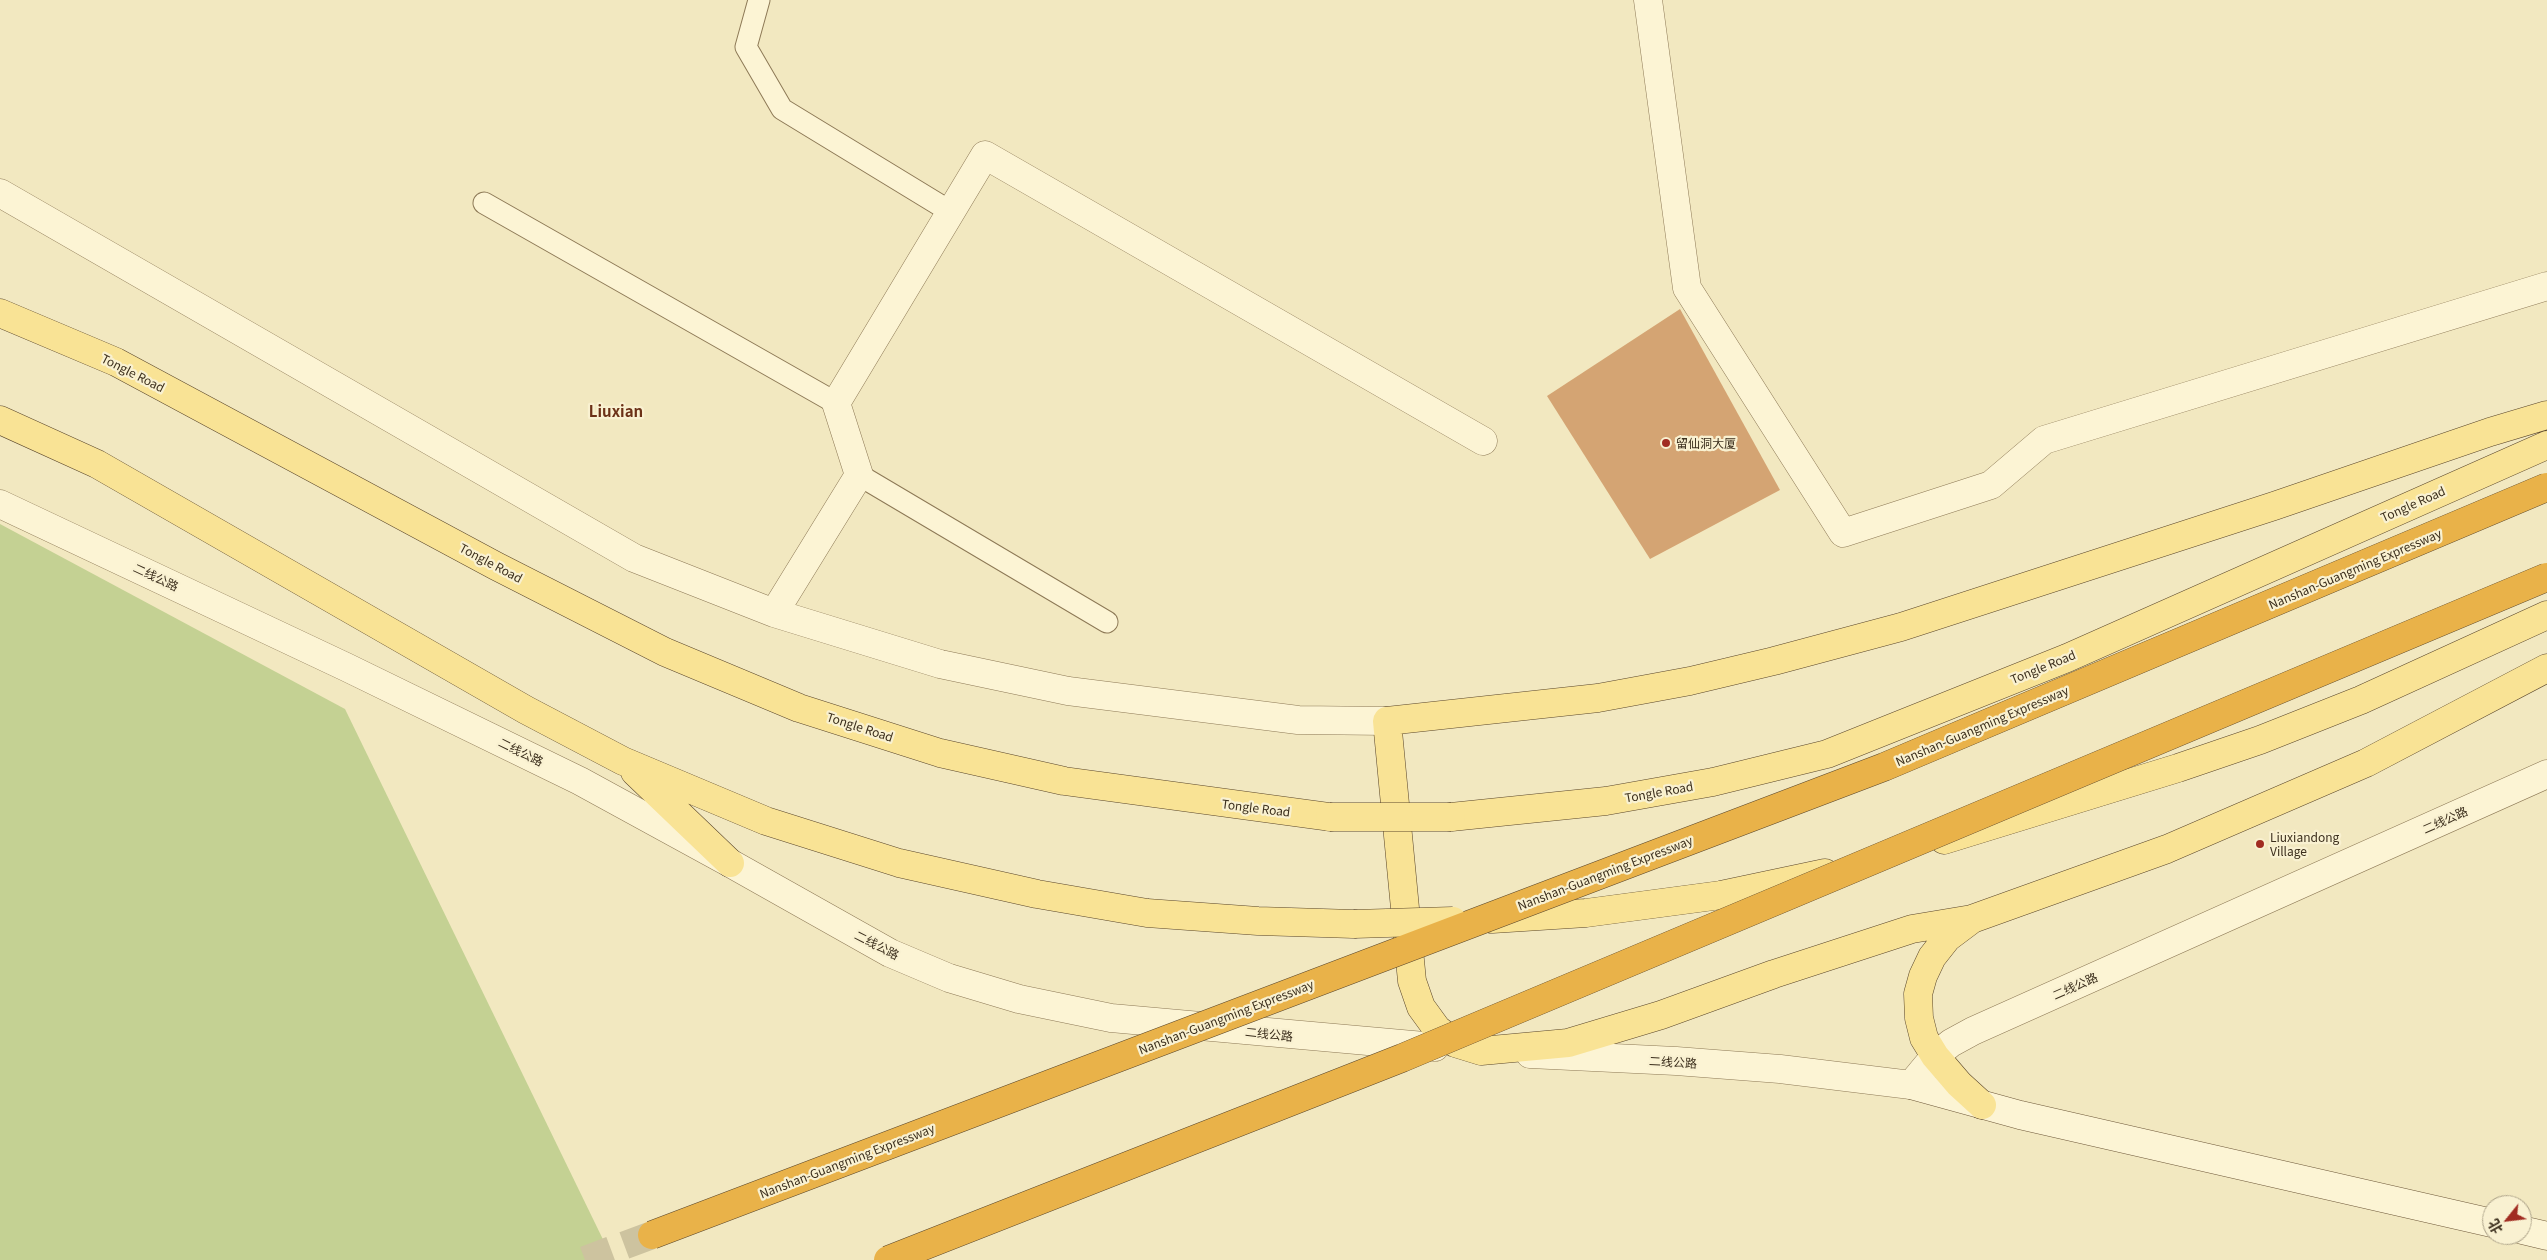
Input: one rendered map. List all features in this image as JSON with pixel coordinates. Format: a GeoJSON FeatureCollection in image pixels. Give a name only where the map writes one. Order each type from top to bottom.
{"type":"FeatureCollection","features":[{"type":"Feature","properties":{"kind":"highway","name":"Nanshan-Guangming Expressway"},"geometry":{"type":"LineString","coordinates":[[652,1235],[1884,767],[2547,487]]}},
{"type":"Feature","properties":{"kind":"highway"},"geometry":{"type":"LineString","coordinates":[[888,1260],[1402,1058],[2547,577]]}},
{"type":"Feature","properties":{"kind":"main road","name":"Tongle Road"},"geometry":{"type":"LineString","coordinates":[[0,313],[116,362],[496,566],[665,652],[799,708],[940,753],[1064,781],[1216,804],[1330,817],[1451,817],[1606,801],[1713,782],[1827,754],[2067,658],[2547,445]]}},
{"type":"Feature","properties":{"kind":"main road"},"geometry":{"type":"LineString","coordinates":[[2547,415],[2490,432],[2274,506],[1900,627],[1774,661],[1690,681],[1598,698],[1387,721],[1412,981],[1420,1008],[1437,1029],[1456,1043],[1481,1051],[1568,1042],[1661,1015],[1774,974],[1912,930],[1972,919],[2167,849],[2366,763],[2547,668]]}},
{"type":"Feature","properties":{"kind":"main road"},"geometry":{"type":"LineString","coordinates":[[0,420],[97,464],[526,710],[623,761],[766,822],[899,863],[1028,892],[1146,913],[1258,922],[1354,924],[1586,914],[1721,895],[1859,864],[2006,823],[2260,740],[2361,700],[2547,615]]}},
{"type":"Feature","properties":{"kind":"main road"},"geometry":{"type":"LineString","coordinates":[[623,761],[730,862]]}},
{"type":"Feature","properties":{"kind":"main road"},"geometry":{"type":"LineString","coordinates":[[1972,919],[1942,944],[1932,957],[1918,994],[1919,1018],[1924,1038],[1935,1056],[1959,1084],[1982,1105]]}},
{"type":"Feature","properties":{"kind":"street"},"geometry":{"type":"LineString","coordinates":[[1648,0],[1687,288],[1842,533],[1991,485],[2044,440],[2547,286]]}},
{"type":"Feature","properties":{"kind":"street"},"geometry":{"type":"LineString","coordinates":[[774,613],[859,475],[836,403],[985,154],[1483,441]]}},
{"type":"Feature","properties":{"kind":"street"},"geometry":{"type":"LineString","coordinates":[[0,193],[634,558],[774,613],[940,664],[1068,691],[1298,720],[1387,721]]}},
{"type":"Feature","properties":{"kind":"street","name":"二线公路"},"geometry":{"type":"LineString","coordinates":[[0,504],[337,663],[563,773],[730,862],[890,953],[949,978],[1019,999],[1111,1018],[1481,1051],[1676,1061],[1780,1069],[1911,1086],[1935,1056],[1951,1043],[1973,1031],[2547,774]]}},
{"type":"Feature","properties":{"kind":"street"},"geometry":{"type":"LineString","coordinates":[[1911,1086],[1982,1105],[2482,1222]]}},
{"type":"Feature","properties":{"kind":"street"},"geometry":{"type":"LineString","coordinates":[[2532,1232],[2547,1236]]}},
{"type":"Feature","properties":{"kind":"lane"},"geometry":{"type":"LineString","coordinates":[[759,0],[746,47],[782,109],[951,212]]}},
{"type":"Feature","properties":{"kind":"lane"},"geometry":{"type":"LineString","coordinates":[[484,203],[836,403]]}},
{"type":"Feature","properties":{"kind":"lane"},"geometry":{"type":"LineString","coordinates":[[859,475],[1106,622]]}},
{"type":"Feature","properties":{"kind":"green space"},"geometry":{"type":"Polygon","coordinates":[[[0,524],[345,709],[613,1260],[0,1260],[0,524]]]}},
{"type":"Feature","properties":{"kind":"building","name":"留仙洞大厦"},"geometry":{"type":"Polygon","coordinates":[[[1680,309],[1780,490],[1650,559],[1547,396],[1680,309]]]}},
{"type":"Feature","properties":{"kind":"tunnel"},"geometry":{"type":"LineString","coordinates":[[585,1260],[652,1235]]}},
{"type":"Feature","properties":{"kind":"place","name":"留仙洞大厦"},"geometry":{"type":"Point","coordinates":[1666,443]}},
{"type":"Feature","properties":{"kind":"place","name":"Liuxiandong Village"},"geometry":{"type":"Point","coordinates":[2260,844]}},
{"type":"Feature","properties":{"kind":"district","name":"Liuxian"},"geometry":{"type":"Point","coordinates":[616,411]}}]}
